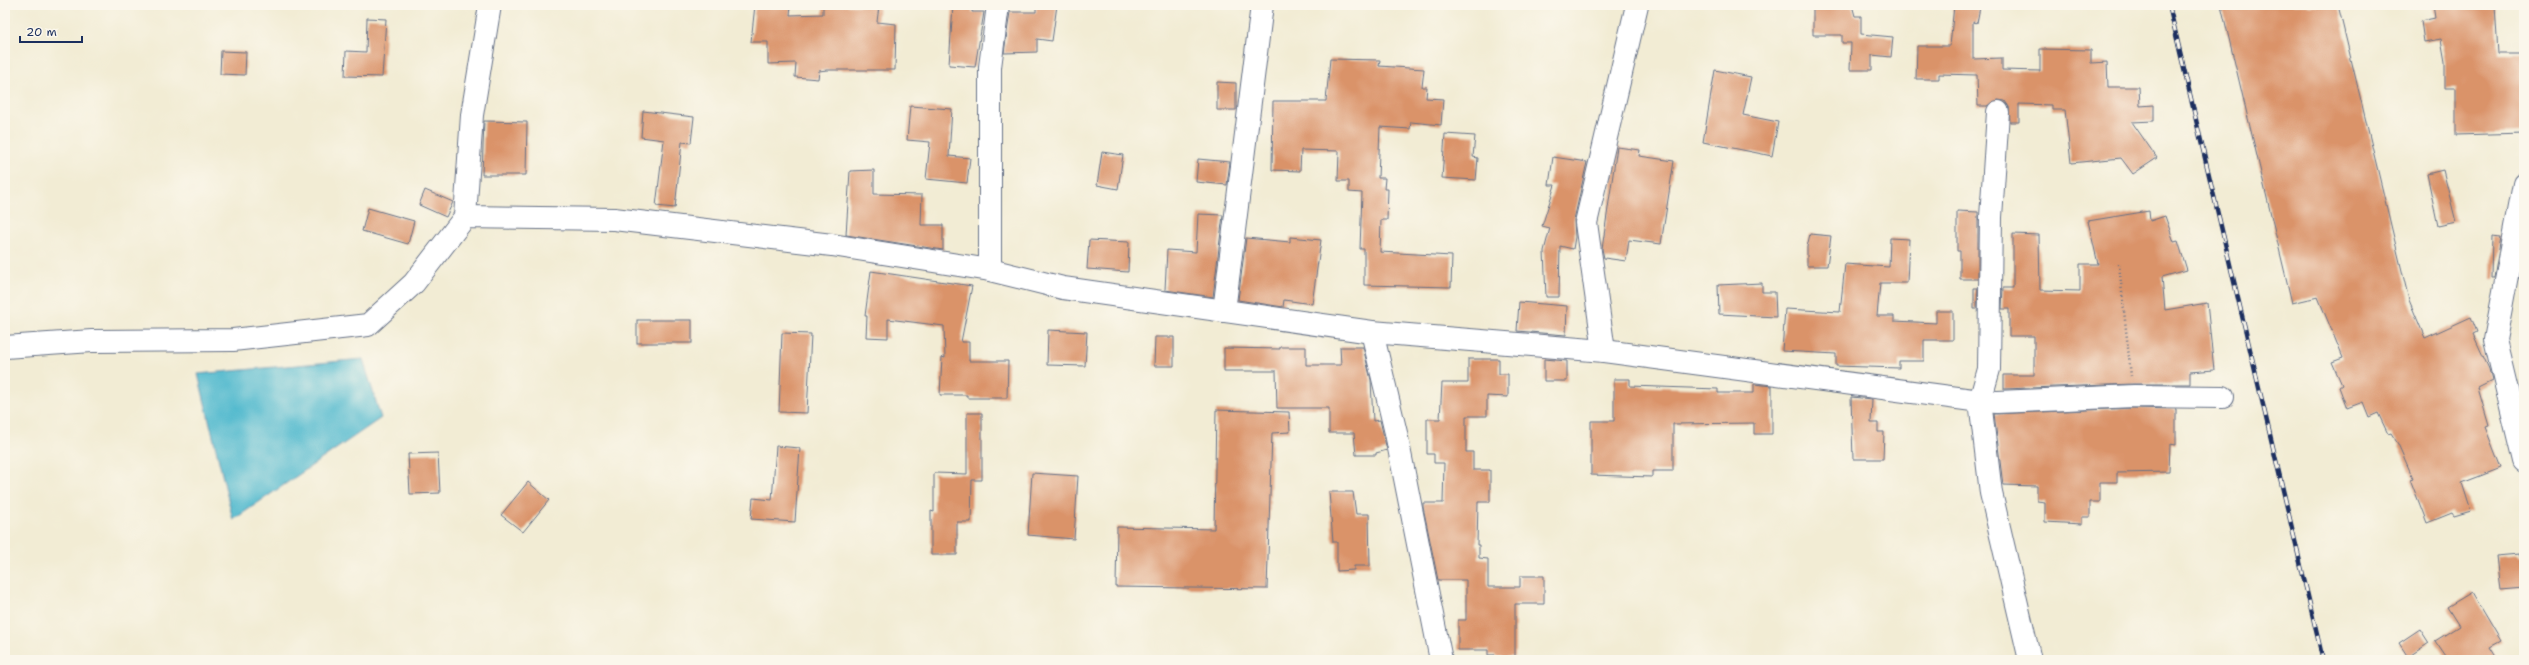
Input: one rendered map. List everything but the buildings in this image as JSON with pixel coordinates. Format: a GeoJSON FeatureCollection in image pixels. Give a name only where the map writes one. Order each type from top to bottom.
{"type":"FeatureCollection","features":[{"type":"Feature","properties":{"kind":"street"},"geometry":{"type":"LineString","coordinates":[[5,347],[92,341],[233,340],[368,325],[414,283],[465,217],[472,114],[490,5]]}},
{"type":"Feature","properties":{"kind":"street"},"geometry":{"type":"LineString","coordinates":[[990,270],[990,67],[998,5]]}},
{"type":"Feature","properties":{"kind":"street"},"geometry":{"type":"LineString","coordinates":[[1224,311],[1262,5]]}},
{"type":"Feature","properties":{"kind":"street"},"geometry":{"type":"LineString","coordinates":[[1604,351],[1586,223],[1637,5]]}},
{"type":"Feature","properties":{"kind":"street"},"geometry":{"type":"LineString","coordinates":[[1998,112],[1991,216],[1989,369],[1980,401],[1991,493],[2030,660]]}},
{"type":"Feature","properties":{"kind":"street"},"geometry":{"type":"LineString","coordinates":[[2524,184],[2495,340],[2524,461]]}},
{"type":"Feature","properties":{"kind":"street"},"geometry":{"type":"LineString","coordinates":[[465,217],[614,219],[832,245],[990,270],[1063,288],[1372,332],[1604,351],[1980,401],[1997,402],[2134,396],[2223,397]]}},
{"type":"Feature","properties":{"kind":"street"},"geometry":{"type":"LineString","coordinates":[[1372,332],[1396,433],[1441,660]]}},
{"type":"Feature","properties":{"kind":"path"},"geometry":{"type":"LineString","coordinates":[[2119,264],[2134,396]]}},
{"type":"Feature","properties":{"kind":"water"},"geometry":{"type":"Polygon","coordinates":[[[363,359],[381,418],[233,520],[198,374],[363,359]]]}},
{"type":"Feature","properties":{"kind":"railway"},"geometry":{"type":"LineString","coordinates":[[2169,5],[2323,660]]}}]}
